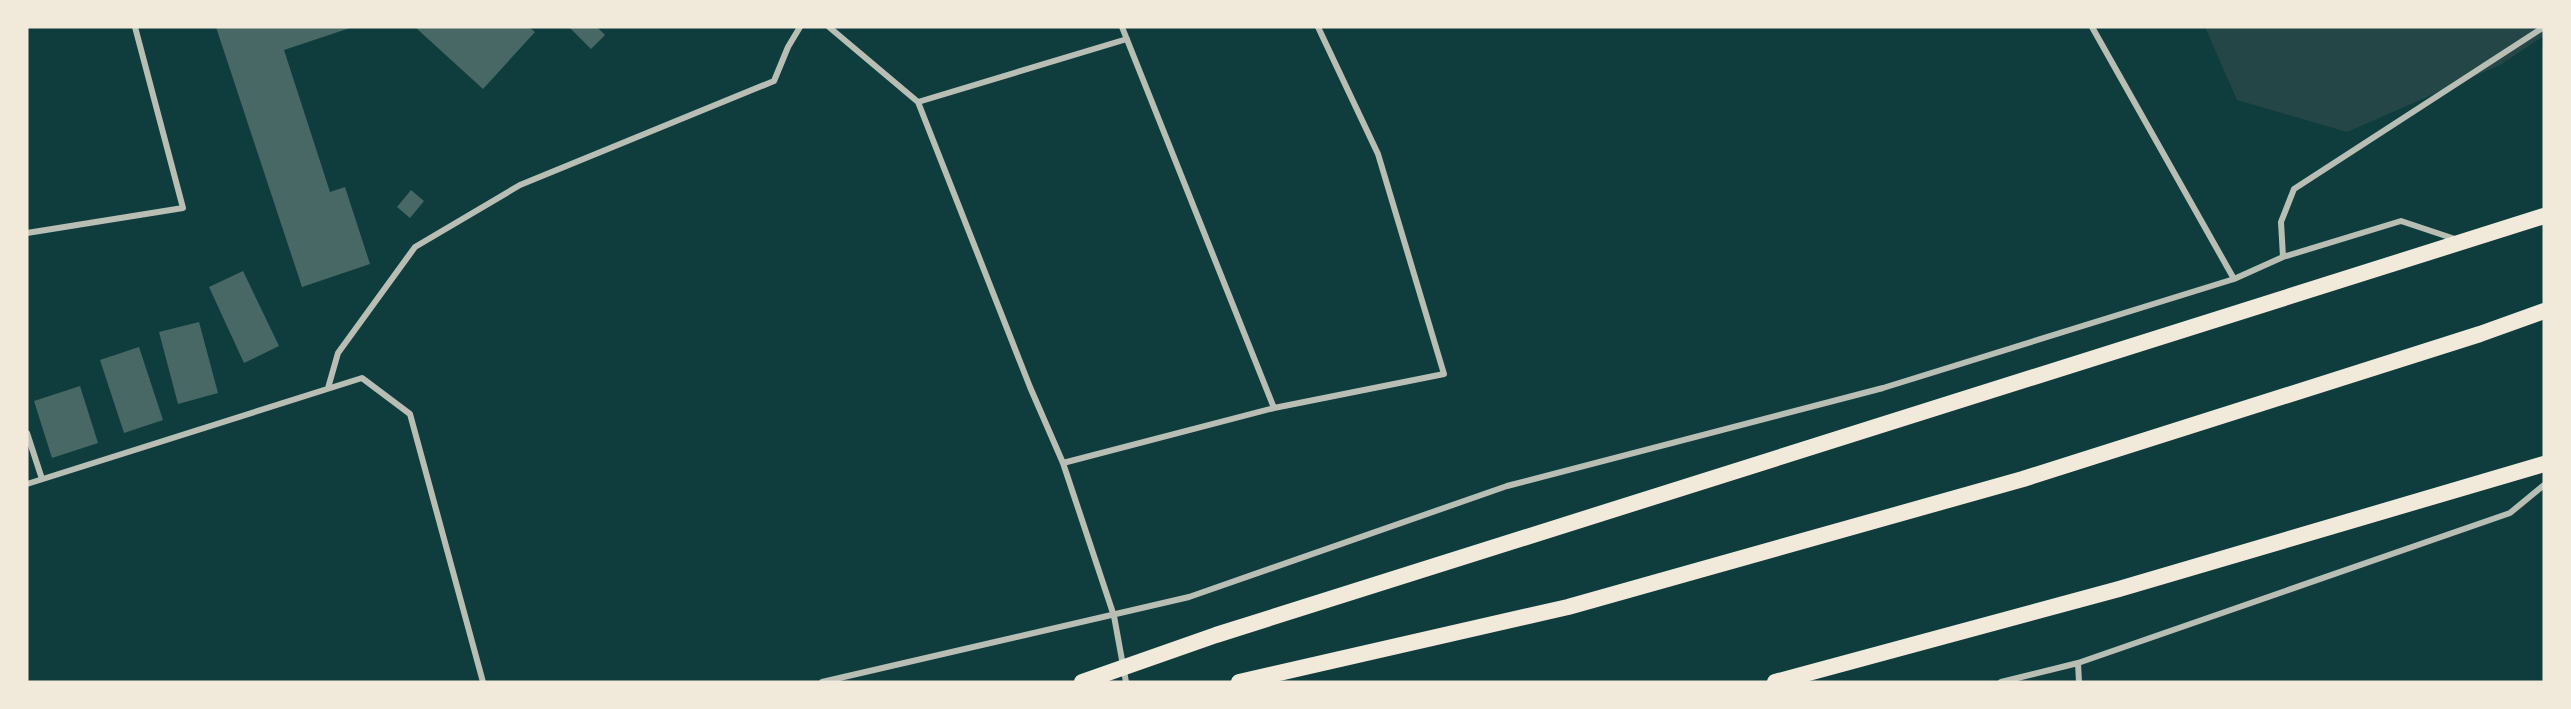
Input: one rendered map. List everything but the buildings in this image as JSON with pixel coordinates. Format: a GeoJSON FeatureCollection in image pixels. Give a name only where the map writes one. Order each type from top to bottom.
{"type":"FeatureCollection","features":[{"type":"Feature","properties":{"kind":"highway"},"geometry":{"type":"LineString","coordinates":[[1082,682],[1216,635],[2544,216]]}},
{"type":"Feature","properties":{"kind":"highway"},"geometry":{"type":"LineString","coordinates":[[1239,682],[1568,607],[2023,479],[2480,334],[2544,310]]}},
{"type":"Feature","properties":{"kind":"highway"},"geometry":{"type":"LineString","coordinates":[[1775,682],[2119,589],[2544,464]]}},
{"type":"Feature","properties":{"kind":"street"},"geometry":{"type":"LineString","coordinates":[[27,233],[183,208],[135,27]]}},
{"type":"Feature","properties":{"kind":"street"},"geometry":{"type":"LineString","coordinates":[[328,388],[338,353],[415,247],[520,185],[774,81],[788,47],[800,27]]}},
{"type":"Feature","properties":{"kind":"street"},"geometry":{"type":"LineString","coordinates":[[829,27],[918,102],[1030,387],[1063,463],[1114,616],[1126,682]]}},
{"type":"Feature","properties":{"kind":"street"},"geometry":{"type":"LineString","coordinates":[[1122,27],[1274,408]]}},
{"type":"Feature","properties":{"kind":"street"},"geometry":{"type":"LineString","coordinates":[[1063,463],[1274,408],[1444,374],[1378,154],[1318,27]]}},
{"type":"Feature","properties":{"kind":"street"},"geometry":{"type":"LineString","coordinates":[[2092,27],[2234,279]]}},
{"type":"Feature","properties":{"kind":"street"},"geometry":{"type":"LineString","coordinates":[[2283,257],[2281,222],[2294,189],[2544,27]]}},
{"type":"Feature","properties":{"kind":"street"},"geometry":{"type":"LineString","coordinates":[[918,102],[1127,39]]}},
{"type":"Feature","properties":{"kind":"street"},"geometry":{"type":"LineString","coordinates":[[822,682],[1189,597],[1507,486],[1883,388],[2234,279],[2283,257],[2401,221],[2466,242]]}},
{"type":"Feature","properties":{"kind":"street"},"geometry":{"type":"LineString","coordinates":[[27,484],[362,378],[410,414],[483,682]]}},
{"type":"Feature","properties":{"kind":"street"},"geometry":{"type":"LineString","coordinates":[[27,433],[42,479]]}},
{"type":"Feature","properties":{"kind":"street"},"geometry":{"type":"LineString","coordinates":[[2001,682],[2078,663],[2510,513],[2544,485]]}},
{"type":"Feature","properties":{"kind":"street"},"geometry":{"type":"LineString","coordinates":[[2078,663],[2079,682]]}},
{"type":"Feature","properties":{"kind":"shaded area"},"geometry":{"type":"Polygon","coordinates":[[[2205,27],[2544,27],[2544,36],[2500,65],[2347,132],[2237,100],[2205,27]]]}}]}
